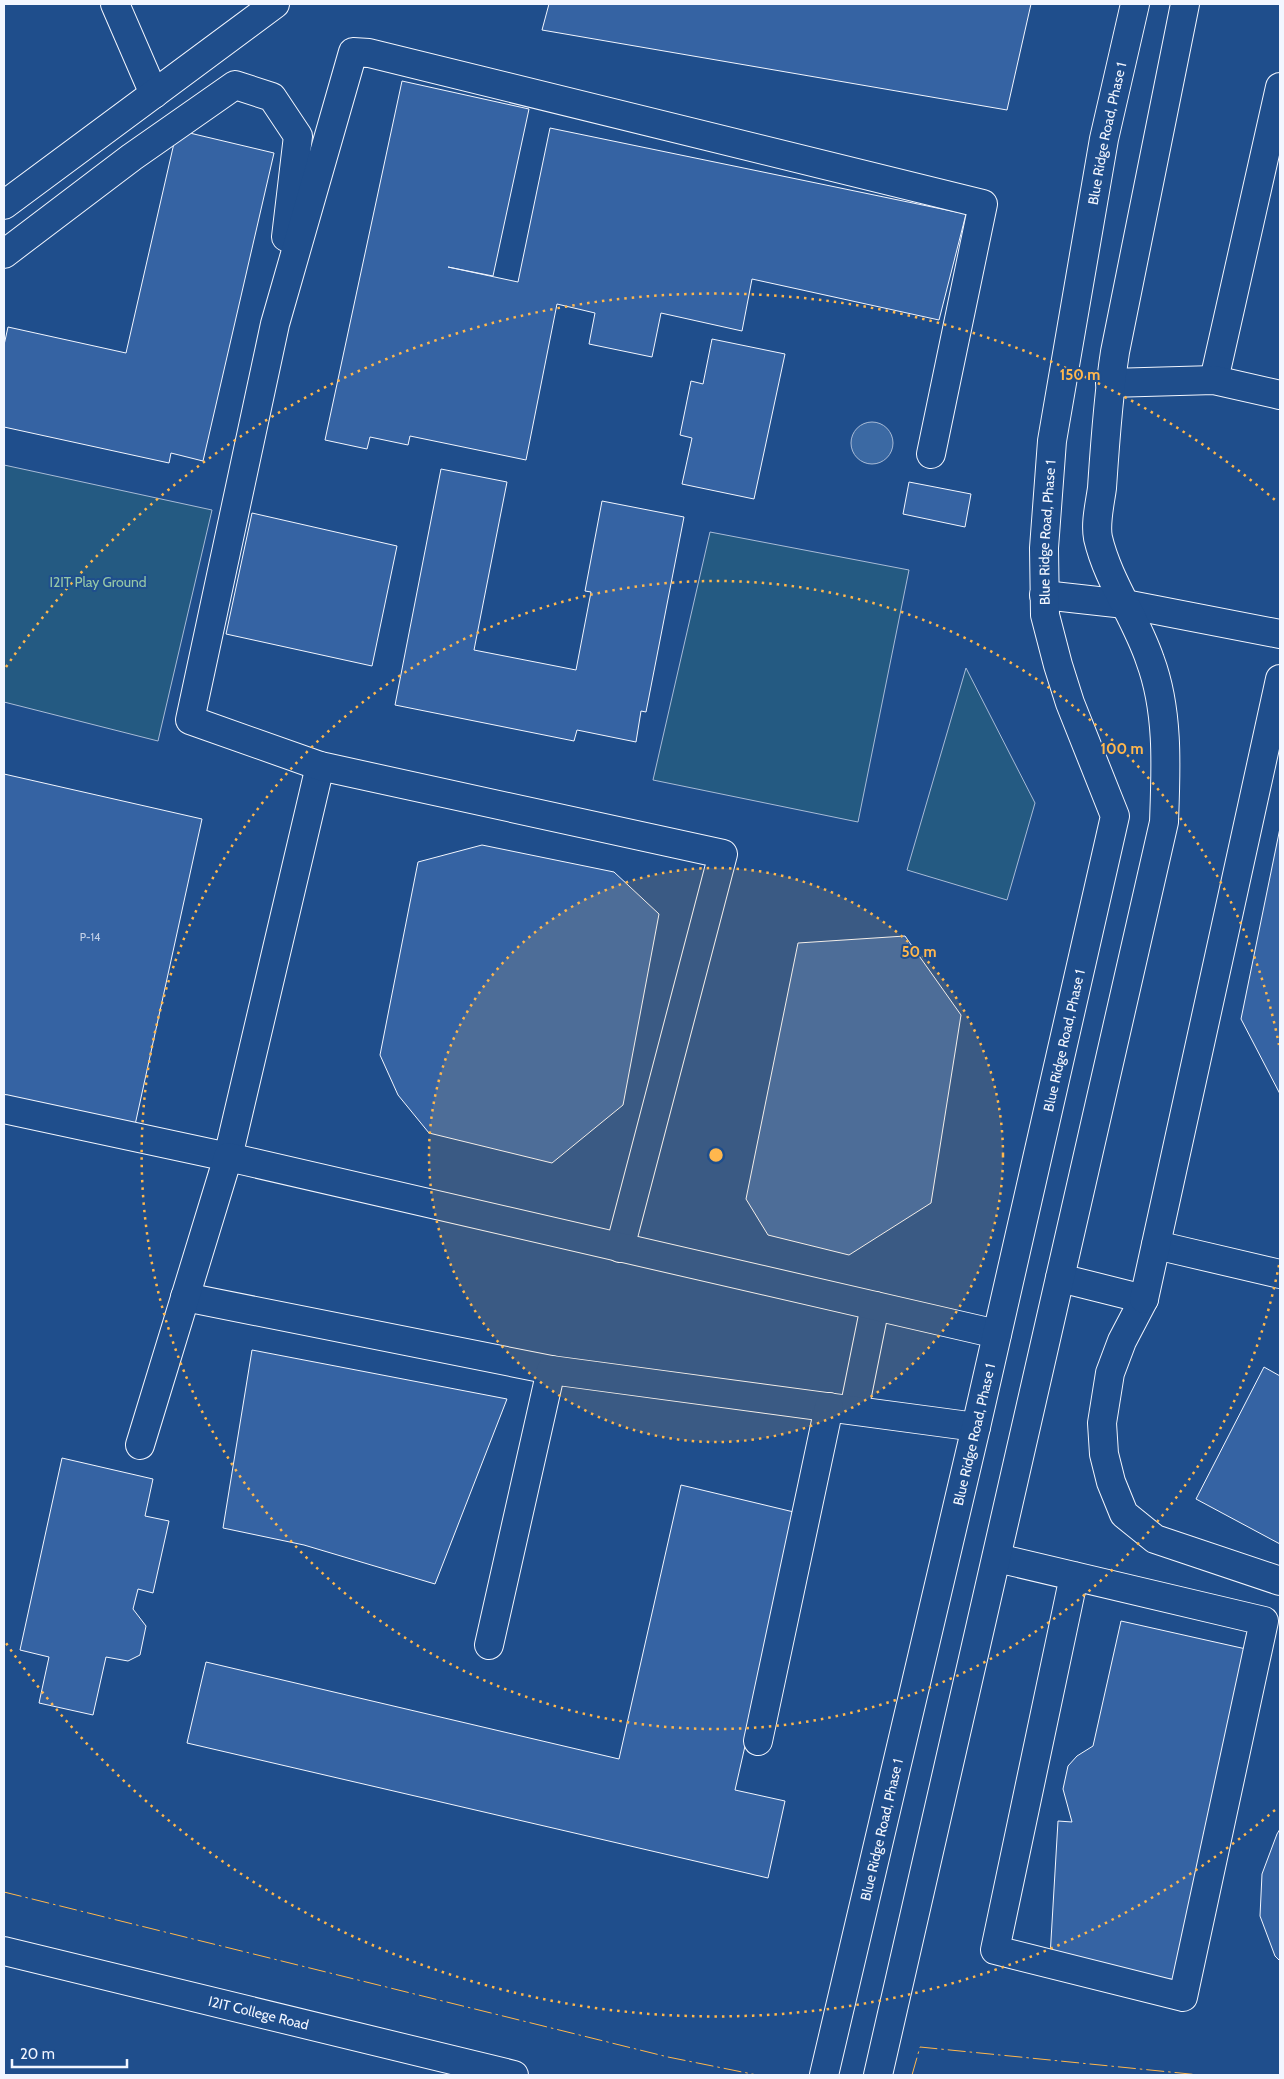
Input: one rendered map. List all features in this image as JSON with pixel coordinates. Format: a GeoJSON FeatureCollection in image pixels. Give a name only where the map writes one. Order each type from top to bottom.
{"type":"FeatureCollection","features":[{"type":"Feature","properties":{"kind":"street"},"geometry":{"type":"LineString","coordinates":[[115,4],[154,94]]}},
{"type":"Feature","properties":{"kind":"street"},"geometry":{"type":"LineString","coordinates":[[4,205],[275,4]]}},
{"type":"Feature","properties":{"kind":"street","name":"Blue Ridge Road, Phase 1"},"geometry":{"type":"LineString","coordinates":[[824,2075],[976,1427],[1115,816],[1063,680],[1045,615],[1045,524],[1052,441],[1104,140],[1135,4]]}},
{"type":"Feature","properties":{"kind":"street"},"geometry":{"type":"LineString","coordinates":[[878,2075],[1164,822],[1166,779],[1160,695],[1151,661],[1106,564],[1098,535],[1110,382],[1185,4]]}},
{"type":"Feature","properties":{"kind":"street"},"geometry":{"type":"LineString","coordinates":[[620,1248],[723,854],[320,766],[190,720],[275,324],[352,52],[369,52],[983,204],[931,454]]}},
{"type":"Feature","properties":{"kind":"street"},"geometry":{"type":"LineString","coordinates":[[4,254],[132,157],[235,85],[272,97],[298,136],[275,324]]}},
{"type":"Feature","properties":{"kind":"street"},"geometry":{"type":"LineString","coordinates":[[1214,380],[1280,87]]}},
{"type":"Feature","properties":{"kind":"street"},"geometry":{"type":"LineString","coordinates":[[1110,382],[1214,380],[1280,395]]}},
{"type":"Feature","properties":{"kind":"street"},"geometry":{"type":"LineString","coordinates":[[1044,595],[1125,604],[1280,634]]}},
{"type":"Feature","properties":{"kind":"street"},"geometry":{"type":"LineString","coordinates":[[1280,679],[1144,1299],[1122,1341],[1110,1373],[1102,1423],[1104,1454],[1111,1482],[1124,1514],[1155,1538],[1280,1581]]}},
{"type":"Feature","properties":{"kind":"street"},"geometry":{"type":"LineString","coordinates":[[140,1445],[228,1158],[320,766]]}},
{"type":"Feature","properties":{"kind":"street"},"geometry":{"type":"LineString","coordinates":[[4,1109],[228,1158],[996,1334]]}},
{"type":"Feature","properties":{"kind":"street"},"geometry":{"type":"LineString","coordinates":[[1156,1245],[1280,1274]]}},
{"type":"Feature","properties":{"kind":"street"},"geometry":{"type":"LineString","coordinates":[[1060,1278],[1144,1299]]}},
{"type":"Feature","properties":{"kind":"street"},"geometry":{"type":"LineString","coordinates":[[185,1297],[551,1370],[976,1427]]}},
{"type":"Feature","properties":{"kind":"street"},"geometry":{"type":"LineString","coordinates":[[758,1741],[842,1409],[875,1306]]}},
{"type":"Feature","properties":{"kind":"street"},"geometry":{"type":"LineString","coordinates":[[489,1645],[551,1370]]}},
{"type":"Feature","properties":{"kind":"street"},"geometry":{"type":"LineString","coordinates":[[997,1558],[1074,1576],[1264,1621],[1183,1997],[995,1950],[1074,1576]]}},
{"type":"Feature","properties":{"kind":"street","name":"I2IT College Road"},"geometry":{"type":"LineString","coordinates":[[4,1951],[514,2075]]}},
{"type":"Feature","properties":{"kind":"green space","name":"I2IT Play Ground"},"geometry":{"type":"Polygon","coordinates":[[[4,465],[212,510],[158,741],[4,702],[4,465]]]}},
{"type":"Feature","properties":{"kind":"green space"},"geometry":{"type":"Polygon","coordinates":[[[710,532],[909,570],[858,822],[653,780],[710,532]]]}},
{"type":"Feature","properties":{"kind":"green space"},"geometry":{"type":"Polygon","coordinates":[[[966,668],[1035,803],[1007,900],[907,870],[966,668]]]}},
{"type":"Feature","properties":{"kind":"shaded area"},"geometry":{"type":"Polygon","coordinates":[[[868,422],[876,422],[887,428],[893,443],[887,458],[876,464],[868,464],[857,458],[851,447],[851,439],[857,428],[868,422]]]}},
{"type":"Feature","properties":{"kind":"building"},"geometry":{"type":"Polygon","coordinates":[[[549,4],[1031,4],[1007,110],[542,30],[549,4]]]}},
{"type":"Feature","properties":{"kind":"building"},"geometry":{"type":"Polygon","coordinates":[[[402,81],[529,109],[493,276],[448,267],[518,282],[550,128],[966,214],[939,320],[752,279],[742,331],[661,313],[652,357],[589,344],[595,313],[557,304],[526,460],[410,436],[408,445],[370,437],[367,449],[325,440],[402,81]]]}},
{"type":"Feature","properties":{"kind":"building"},"geometry":{"type":"Polygon","coordinates":[[[177,130],[274,153],[203,461],[171,453],[169,463],[4,427],[4,345],[8,327],[126,353],[177,130]]]}},
{"type":"Feature","properties":{"kind":"building"},"geometry":{"type":"Polygon","coordinates":[[[712,339],[785,354],[754,499],[682,484],[692,438],[680,435],[691,381],[703,384],[712,339]]]}},
{"type":"Feature","properties":{"kind":"building"},"geometry":{"type":"Polygon","coordinates":[[[441,469],[507,482],[474,650],[576,670],[591,592],[585,591],[602,501],[684,517],[646,712],[641,711],[636,742],[577,730],[574,741],[395,705],[441,469]]]}},
{"type":"Feature","properties":{"kind":"building"},"geometry":{"type":"Polygon","coordinates":[[[909,482],[971,494],[965,527],[903,514],[909,482]]]}},
{"type":"Feature","properties":{"kind":"building"},"geometry":{"type":"Polygon","coordinates":[[[252,513],[397,546],[372,666],[226,634],[252,513]]]}},
{"type":"Feature","properties":{"kind":"building"},"geometry":{"type":"Polygon","coordinates":[[[4,774],[202,819],[135,1125],[4,1095],[4,774]]]}},
{"type":"Feature","properties":{"kind":"building"},"geometry":{"type":"Polygon","coordinates":[[[1280,828],[1280,1094],[1241,1019],[1280,828]]]}},
{"type":"Feature","properties":{"kind":"building"},"geometry":{"type":"Polygon","coordinates":[[[482,845],[614,872],[659,914],[623,1105],[552,1163],[429,1133],[398,1095],[380,1055],[418,862],[482,845]]]}},
{"type":"Feature","properties":{"kind":"building"},"geometry":{"type":"Polygon","coordinates":[[[905,936],[961,1015],[931,1203],[849,1255],[768,1235],[746,1199],[798,943],[905,936]]]}},
{"type":"Feature","properties":{"kind":"building"},"geometry":{"type":"Polygon","coordinates":[[[252,1350],[507,1399],[435,1584],[304,1545],[223,1528],[252,1350]]]}},
{"type":"Feature","properties":{"kind":"building"},"geometry":{"type":"Polygon","coordinates":[[[1264,1367],[1280,1376],[1280,1544],[1196,1499],[1264,1367]]]}},
{"type":"Feature","properties":{"kind":"building"},"geometry":{"type":"Polygon","coordinates":[[[62,1458],[153,1479],[145,1516],[169,1521],[153,1593],[138,1589],[133,1609],[146,1626],[140,1655],[128,1661],[106,1657],[93,1715],[39,1703],[49,1657],[20,1650],[62,1458]]]}},
{"type":"Feature","properties":{"kind":"building"},"geometry":{"type":"Polygon","coordinates":[[[681,1485],[798,1513],[735,1790],[785,1801],[768,1878],[187,1743],[206,1662],[619,1759],[681,1485]]]}},
{"type":"Feature","properties":{"kind":"building"},"geometry":{"type":"Polygon","coordinates":[[[1121,1621],[1246,1649],[1175,1980],[1050,1957],[1058,1821],[1072,1822],[1063,1789],[1068,1766],[1077,1756],[1093,1746],[1121,1621]]]}},
{"type":"Feature","properties":{"kind":"building"},"geometry":{"type":"Polygon","coordinates":[[[1280,1829],[1280,1961],[1275,1956],[1260,1916],[1262,1874],[1280,1829]]]}},
{"type":"Feature","properties":{"kind":"power"},"geometry":{"type":"LineString","coordinates":[[4,1892],[668,2057],[757,2075]]}},
{"type":"Feature","properties":{"kind":"power"},"geometry":{"type":"LineString","coordinates":[[912,2075],[920,2047],[1200,2075]]}}]}
